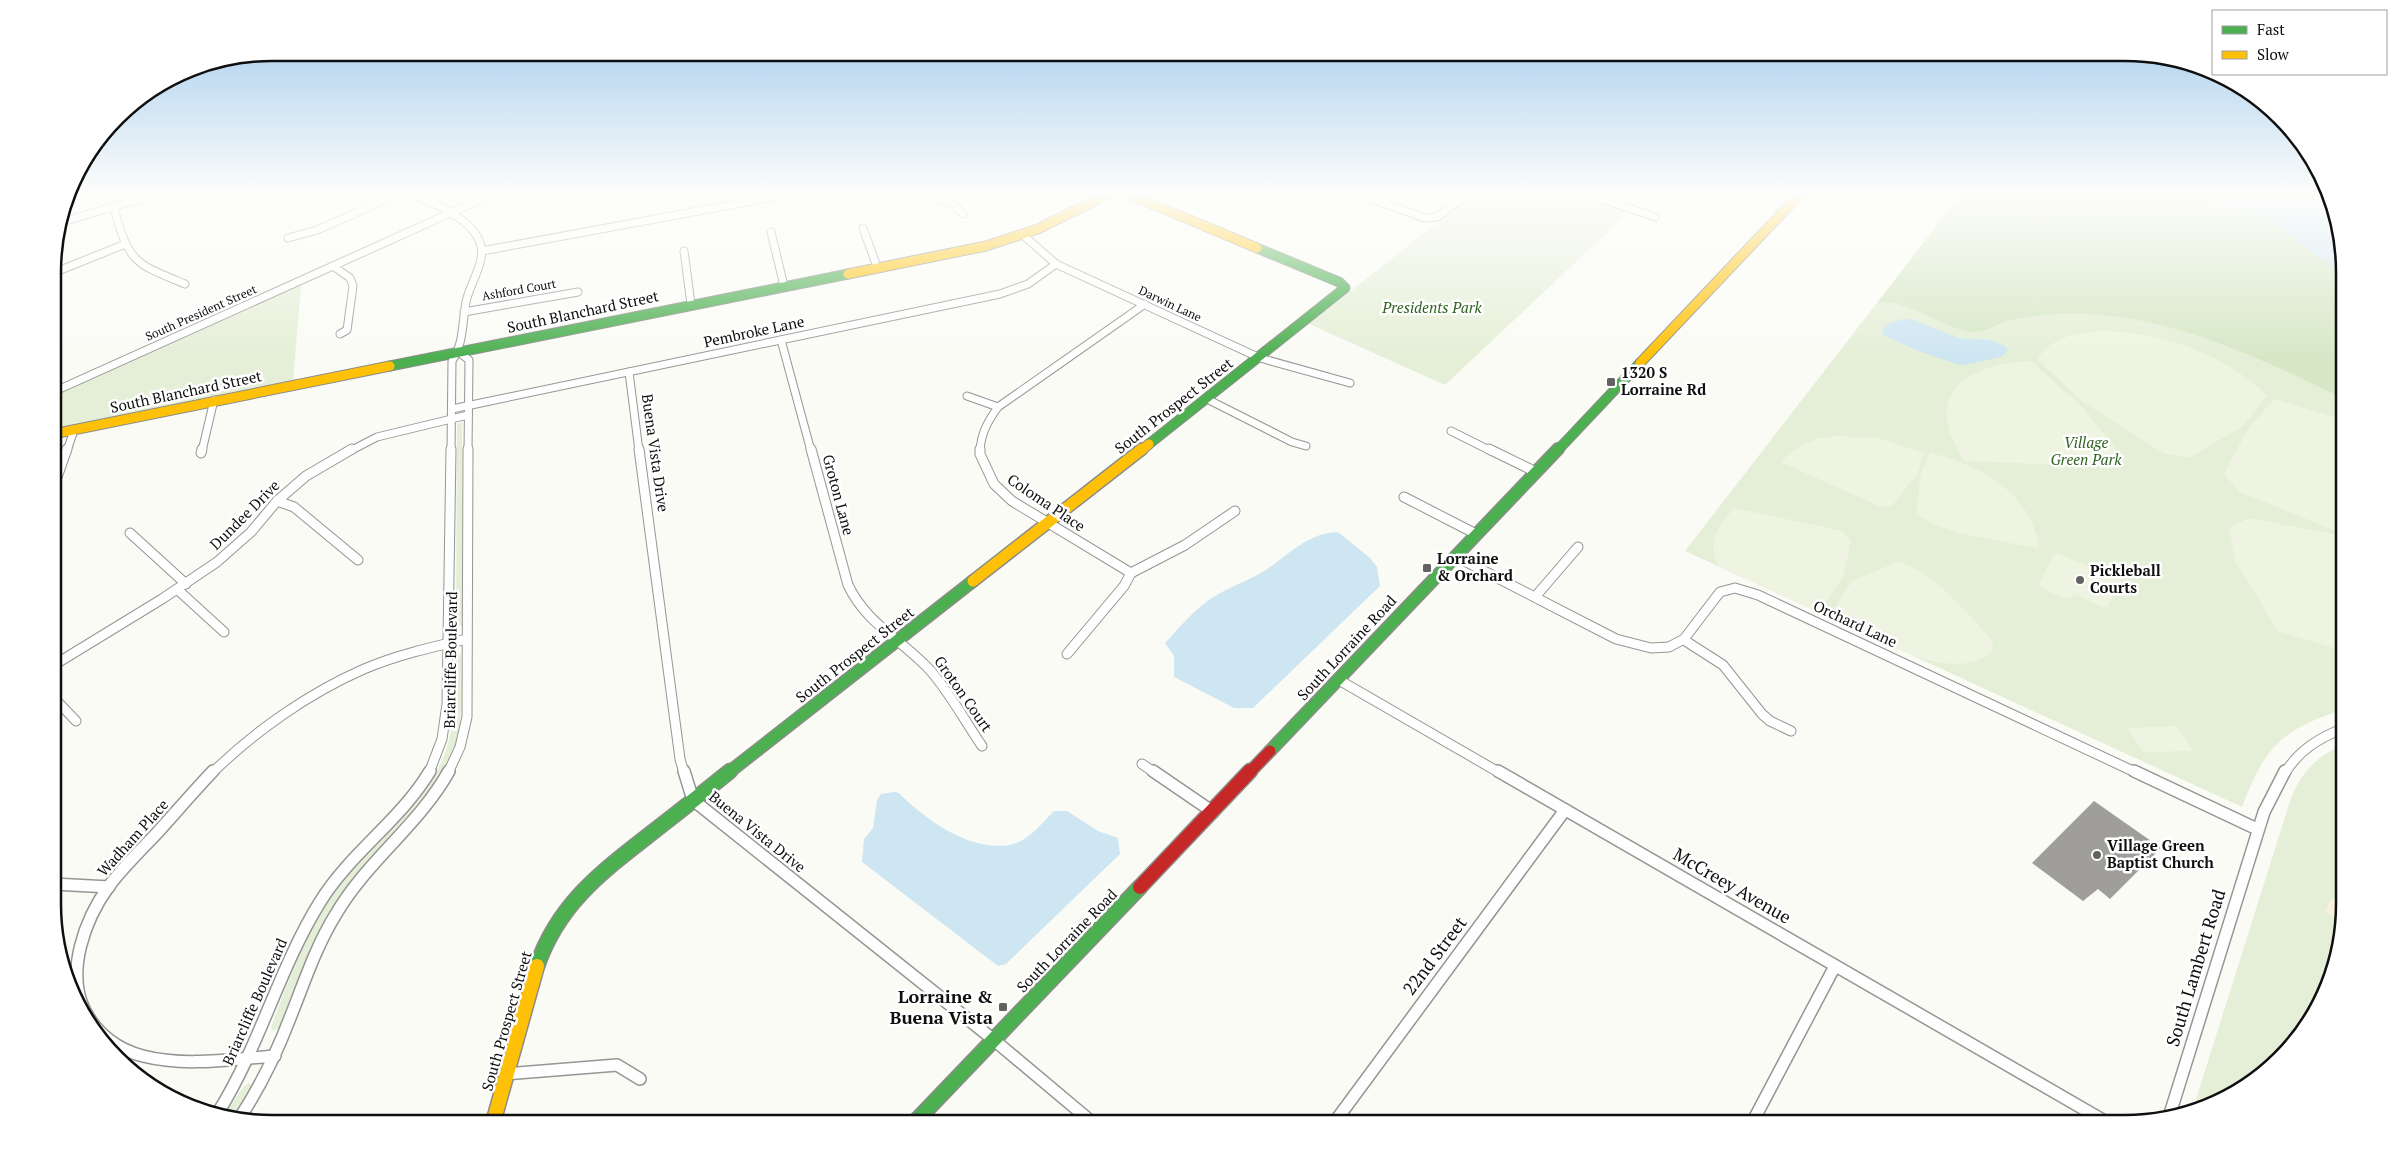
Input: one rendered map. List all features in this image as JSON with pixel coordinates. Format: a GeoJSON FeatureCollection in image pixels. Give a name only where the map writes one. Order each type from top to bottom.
{"type":"FeatureCollection","features":[{"type":"Feature","properties":{"kind":"street"},"geometry":{"type":"LineString","coordinates":[[61,270],[116,248]]}},
{"type":"Feature","properties":{"kind":"street"},"geometry":{"type":"LineString","coordinates":[[125,248],[130,256],[140,264],[185,284]]}},
{"type":"Feature","properties":{"kind":"street","name":"South President Street"},"geometry":{"type":"LineString","coordinates":[[61,388],[374,248]]}},
{"type":"Feature","properties":{"kind":"street"},"geometry":{"type":"LineString","coordinates":[[481,248],[482,251],[499,248]]}},
{"type":"Feature","properties":{"kind":"street"},"geometry":{"type":"LineString","coordinates":[[775,248],[784,286]]}},
{"type":"Feature","properties":{"kind":"street"},"geometry":{"type":"LineString","coordinates":[[870,248],[877,267]]}},
{"type":"Feature","properties":{"kind":"street","name":"South Blanchard Street"},"geometry":{"type":"LineString","coordinates":[[61,432],[214,400],[460,353],[691,304],[976,248]]}},
{"type":"Feature","properties":{"kind":"street","name":"Darwin Lane"},"geometry":{"type":"LineString","coordinates":[[1038,248],[1056,264],[1260,358]]}},
{"type":"Feature","properties":{"kind":"street","name":"South Prospect Street"},"geometry":{"type":"LineString","coordinates":[[496,1115],[541,951],[564,910],[595,877],[1260,358],[1345,288],[1339,282],[1257,248]]}},
{"type":"Feature","properties":{"kind":"street","name":"South Lorraine Road"},"geometry":{"type":"LineString","coordinates":[[922,1115],[1339,680],[1748,248]]}},
{"type":"Feature","properties":{"kind":"street","name":"Briarcliffe Boulevard"},"geometry":{"type":"LineString","coordinates":[[220,1109],[249,1057],[298,942],[322,898],[338,878],[402,811],[429,777],[443,741],[446,722],[448,643],[452,361],[460,353],[464,312],[482,251]]}},
{"type":"Feature","properties":{"kind":"street"},"geometry":{"type":"LineString","coordinates":[[684,251],[691,304]]}},
{"type":"Feature","properties":{"kind":"street","name":"Pembroke Lane"},"geometry":{"type":"LineString","coordinates":[[468,410],[629,372],[1011,291],[1028,284],[1056,264]]}},
{"type":"Feature","properties":{"kind":"street"},"geometry":{"type":"LineString","coordinates":[[334,266],[350,278],[353,286],[346,330],[340,334]]}},
{"type":"Feature","properties":{"kind":"street","name":"Ashford Court"},"geometry":{"type":"LineString","coordinates":[[464,312],[578,292]]}},
{"type":"Feature","properties":{"kind":"street","name":"Coloma Place"},"geometry":{"type":"LineString","coordinates":[[1131,573],[1006,496],[994,484],[984,468],[980,454],[981,438],[987,423],[998,407],[1145,304]]}},
{"type":"Feature","properties":{"kind":"street","name":"Groton Lane"},"geometry":{"type":"LineString","coordinates":[[781,340],[848,585],[862,612],[895,642]]}},
{"type":"Feature","properties":{"kind":"street","name":"Briarcliffe Boulevard"},"geometry":{"type":"LineString","coordinates":[[243,1113],[275,1056],[332,919],[360,879],[426,808],[453,765],[465,733],[467,717],[469,360],[460,353]]}},
{"type":"Feature","properties":{"kind":"street"},"geometry":{"type":"LineString","coordinates":[[1260,358],[1280,367],[1323,373],[1350,383]]}},
{"type":"Feature","properties":{"kind":"street","name":"Buena Vista Drive"},"geometry":{"type":"LineString","coordinates":[[629,372],[680,759],[693,800],[994,1040],[1083,1115]]}},
{"type":"Feature","properties":{"kind":"street"},"geometry":{"type":"LineString","coordinates":[[967,396],[998,407]]}},
{"type":"Feature","properties":{"kind":"street"},"geometry":{"type":"LineString","coordinates":[[1207,399],[1292,442],[1306,446]]}},
{"type":"Feature","properties":{"kind":"street"},"geometry":{"type":"LineString","coordinates":[[201,453],[214,400]]}},
{"type":"Feature","properties":{"kind":"street","name":"Dundee Drive"},"geometry":{"type":"LineString","coordinates":[[61,661],[178,590],[217,562],[242,542],[277,501],[318,468],[367,441],[468,410]]}},
{"type":"Feature","properties":{"kind":"street"},"geometry":{"type":"LineString","coordinates":[[61,466],[74,430]]}},
{"type":"Feature","properties":{"kind":"street"},"geometry":{"type":"LineString","coordinates":[[1452,431],[1536,472]]}},
{"type":"Feature","properties":{"kind":"street"},"geometry":{"type":"LineString","coordinates":[[1404,497],[1476,534]]}},
{"type":"Feature","properties":{"kind":"street"},"geometry":{"type":"LineString","coordinates":[[277,501],[294,508],[358,560]]}},
{"type":"Feature","properties":{"kind":"street"},"geometry":{"type":"LineString","coordinates":[[1068,654],[1124,586],[1131,573],[1147,566],[1213,527],[1235,511]]}},
{"type":"Feature","properties":{"kind":"street"},"geometry":{"type":"LineString","coordinates":[[130,533],[186,584]]}},
{"type":"Feature","properties":{"kind":"street"},"geometry":{"type":"LineString","coordinates":[[1535,597],[1578,547]]}},
{"type":"Feature","properties":{"kind":"street"},"geometry":{"type":"LineString","coordinates":[[1455,556],[1624,642],[1661,648],[1684,640],[1713,656],[1723,665],[1762,714],[1770,721],[1791,731]]}},
{"type":"Feature","properties":{"kind":"street","name":"Orchard Lane"},"geometry":{"type":"LineString","coordinates":[[1684,640],[1720,592],[1735,588],[1758,595],[2257,829]]}},
{"type":"Feature","properties":{"kind":"street"},"geometry":{"type":"LineString","coordinates":[[178,590],[224,632]]}},
{"type":"Feature","properties":{"kind":"street","name":"Wadham Place"},"geometry":{"type":"LineString","coordinates":[[79,989],[78,967],[84,938],[97,904],[109,887],[205,780],[258,733],[352,673],[398,657],[467,638]]}},
{"type":"Feature","properties":{"kind":"street","name":"Groton Court"},"geometry":{"type":"LineString","coordinates":[[895,642],[920,659],[929,669],[982,746]]}},
{"type":"Feature","properties":{"kind":"street","name":"McCreey Avenue"},"geometry":{"type":"LineString","coordinates":[[1339,680],[2094,1115]]}},
{"type":"Feature","properties":{"kind":"street"},"geometry":{"type":"LineString","coordinates":[[61,705],[76,721]]}},
{"type":"Feature","properties":{"kind":"street","name":"South Lambert Road"},"geometry":{"type":"LineString","coordinates":[[2170,1110],[2257,829],[2285,771],[2301,751],[2320,737],[2336,731]]}},
{"type":"Feature","properties":{"kind":"street"},"geometry":{"type":"LineString","coordinates":[[1142,764],[1213,812]]}},
{"type":"Feature","properties":{"kind":"street","name":"22nd Street"},"geometry":{"type":"LineString","coordinates":[[1340,1115],[1565,810]]}},
{"type":"Feature","properties":{"kind":"street"},"geometry":{"type":"LineString","coordinates":[[61,884],[109,887]]}},
{"type":"Feature","properties":{"kind":"street"},"geometry":{"type":"LineString","coordinates":[[1756,1115],[1835,966]]}},
{"type":"Feature","properties":{"kind":"street","name":"Wadham Place"},"geometry":{"type":"LineString","coordinates":[[114,1043],[144,1057],[169,1061],[275,1056]]}},
{"type":"Feature","properties":{"kind":"street"},"geometry":{"type":"LineString","coordinates":[[506,1074],[617,1065],[640,1078]]}},
{"type":"Feature","properties":{"kind":"green space","name":"Presidents Park"},"geometry":{"type":"Polygon","coordinates":[[[1405,248],[1591,248],[1445,385],[1309,324],[1405,248]]]}},
{"type":"Feature","properties":{"kind":"green space","name":"Village Green Park"},"geometry":{"type":"Polygon","coordinates":[[[1920,248],[2334,248],[2336,272],[2336,712],[2304,725],[2278,743],[2259,769],[2242,807],[1685,551],[1920,248]]]}},
{"type":"Feature","properties":{"kind":"green space"},"geometry":{"type":"Polygon","coordinates":[[[1920,248],[2334,248],[2336,395],[2276,366],[2206,338],[2170,327],[2133,319],[2096,314],[2041,315],[2010,320],[1983,331],[1974,332],[1955,328],[1918,311],[1897,304],[1877,303],[1920,248]]]}},
{"type":"Feature","properties":{"kind":"green space"},"geometry":{"type":"Polygon","coordinates":[[[301,285],[293,381],[61,428],[61,392],[301,285]]]}},
{"type":"Feature","properties":{"kind":"green space"},"geometry":{"type":"Polygon","coordinates":[[[2107,331],[2151,336],[2193,349],[2232,368],[2267,395],[2243,426],[2189,458],[2163,453],[2082,401],[2037,359],[2051,345],[2068,336],[2087,332],[2107,331]]]}},
{"type":"Feature","properties":{"kind":"green space"},"geometry":{"type":"Polygon","coordinates":[[[2031,361],[2083,408],[2119,453],[2115,460],[2040,464],[1965,461],[1952,438],[1947,418],[1949,401],[1956,387],[1969,377],[1987,369],[2008,363],[2031,361]]]}},
{"type":"Feature","properties":{"kind":"green space"},"geometry":{"type":"Polygon","coordinates":[[[2275,399],[2336,418],[2336,531],[2240,492],[2224,474],[2249,427],[2275,399]]]}},
{"type":"Feature","properties":{"kind":"green space"},"geometry":{"type":"Polygon","coordinates":[[[462,422],[462,625],[456,628],[457,424],[462,422]]]}},
{"type":"Feature","properties":{"kind":"green space"},"geometry":{"type":"Polygon","coordinates":[[[1837,436],[1878,438],[1924,453],[1918,473],[1891,507],[1881,507],[1781,462],[1806,443],[1821,438],[1837,436]]]}},
{"type":"Feature","properties":{"kind":"green space"},"geometry":{"type":"Polygon","coordinates":[[[1930,453],[1967,465],[1984,473],[2000,484],[2026,512],[2034,529],[2039,548],[1956,532],[1926,520],[1916,513],[1921,472],[1930,453]]]}},
{"type":"Feature","properties":{"kind":"green space"},"geometry":{"type":"Polygon","coordinates":[[[1734,508],[1842,531],[1851,541],[1843,577],[1819,612],[1718,566],[1713,548],[1715,535],[1734,508]]]}},
{"type":"Feature","properties":{"kind":"green space"},"geometry":{"type":"Polygon","coordinates":[[[2249,518],[2336,535],[2336,649],[2278,631],[2235,561],[2229,528],[2249,518]]]}},
{"type":"Feature","properties":{"kind":"green space","name":"Pickleball Courts"},"geometry":{"type":"Polygon","coordinates":[[[2054,554],[2059,554],[2087,566],[2090,562],[2094,561],[2120,572],[2122,576],[2108,607],[2102,607],[2074,594],[2071,598],[2058,596],[2042,587],[2039,584],[2054,554]]]}},
{"type":"Feature","properties":{"kind":"green space"},"geometry":{"type":"Polygon","coordinates":[[[1898,562],[1910,566],[1936,583],[1962,607],[1993,641],[1991,652],[1974,661],[1954,664],[1933,661],[1887,645],[1829,617],[1852,581],[1898,562]]]}},
{"type":"Feature","properties":{"kind":"green space"},"geometry":{"type":"Polygon","coordinates":[[[457,654],[461,655],[459,728],[453,753],[442,777],[410,819],[355,877],[339,897],[312,944],[279,1028],[272,1031],[271,1027],[298,958],[324,908],[349,874],[415,803],[441,763],[449,740],[453,719],[454,657],[457,654]]]}},
{"type":"Feature","properties":{"kind":"green space"},"geometry":{"type":"Polygon","coordinates":[[[2177,726],[2193,751],[2143,752],[2128,728],[2177,726]]]}},
{"type":"Feature","properties":{"kind":"green space"},"geometry":{"type":"Polygon","coordinates":[[[2336,748],[2336,904],[2332,945],[2325,972],[2308,1009],[2274,1053],[2230,1087],[2195,1103],[2291,798],[2306,772],[2318,759],[2336,748]]]}},
{"type":"Feature","properties":{"kind":"green space"},"geometry":{"type":"Polygon","coordinates":[[[249,1083],[252,1086],[236,1112],[228,1110],[243,1087],[249,1083]]]}},
{"type":"Feature","properties":{"kind":"sand"},"geometry":{"type":"Polygon","coordinates":[[[2332,898],[2336,898],[2335,919],[2325,911],[2332,898]]]}},
{"type":"Feature","properties":{"kind":"water"},"geometry":{"type":"Polygon","coordinates":[[[2307,248],[2334,248],[2336,268],[2307,248]]]}},
{"type":"Feature","properties":{"kind":"water"},"geometry":{"type":"Polygon","coordinates":[[[1911,319],[1958,338],[1991,340],[2007,347],[2008,350],[2001,357],[1964,365],[1916,350],[1883,335],[1882,331],[1887,325],[1899,320],[1911,319]]]}},
{"type":"Feature","properties":{"kind":"water"},"geometry":{"type":"Polygon","coordinates":[[[1338,532],[1370,558],[1377,567],[1380,586],[1253,708],[1234,708],[1174,677],[1174,656],[1165,643],[1201,606],[1221,592],[1266,570],[1308,540],[1327,533],[1338,532]]]}},
{"type":"Feature","properties":{"kind":"water"},"geometry":{"type":"Polygon","coordinates":[[[899,793],[910,804],[938,825],[971,841],[987,845],[1003,846],[1019,842],[1033,832],[1054,811],[1067,811],[1098,831],[1118,838],[1120,854],[1006,964],[998,966],[862,862],[864,839],[873,828],[877,800],[881,794],[899,793]]]}},
{"type":"Feature","properties":{"kind":"building","name":"Village Green Baptist Church"},"geometry":{"type":"Polygon","coordinates":[[[2094,801],[2161,848],[2110,899],[2098,889],[2083,901],[2032,863],[2094,801]]]}},
{"type":"Feature","properties":{"kind":"traffic: fast"},"geometry":{"type":"LineString","coordinates":[[1149,444],[1310,318],[1345,288],[1339,282],[1257,248]]}},
{"type":"Feature","properties":{"kind":"traffic: fast"},"geometry":{"type":"LineString","coordinates":[[390,366],[848,274]]}},
{"type":"Feature","properties":{"kind":"traffic: fast"},"geometry":{"type":"LineString","coordinates":[[1270,751],[1640,363]]}},
{"type":"Feature","properties":{"kind":"traffic: fast"},"geometry":{"type":"LineString","coordinates":[[537,966],[541,953],[560,918],[595,877],[973,581]]}},
{"type":"Feature","properties":{"kind":"traffic: fast"},"geometry":{"type":"LineString","coordinates":[[922,1115],[1140,887]]}},
{"type":"Feature","properties":{"kind":"traffic: slow"},"geometry":{"type":"LineString","coordinates":[[848,274],[977,248]]}},
{"type":"Feature","properties":{"kind":"traffic: slow"},"geometry":{"type":"LineString","coordinates":[[1640,363],[1749,248]]}},
{"type":"Feature","properties":{"kind":"traffic: slow"},"geometry":{"type":"LineString","coordinates":[[61,432],[390,366]]}},
{"type":"Feature","properties":{"kind":"traffic: slow"},"geometry":{"type":"LineString","coordinates":[[973,581],[1149,444]]}},
{"type":"Feature","properties":{"kind":"traffic: slow"},"geometry":{"type":"LineString","coordinates":[[495,1115],[537,966]]}},
{"type":"Feature","properties":{"kind":"traffic: jam"},"geometry":{"type":"LineString","coordinates":[[1140,887],[1270,751]]}},
{"type":"Feature","properties":{"kind":"place","name":"1320 S Lorraine Rd"},"geometry":{"type":"Point","coordinates":[1611,382]}},
{"type":"Feature","properties":{"kind":"place","name":"Lorraine & Orchard"},"geometry":{"type":"Point","coordinates":[1427,568]}},
{"type":"Feature","properties":{"kind":"place","name":"Pickleball Courts"},"geometry":{"type":"Point","coordinates":[2080,580]}},
{"type":"Feature","properties":{"kind":"place","name":"Village Green Baptist Church"},"geometry":{"type":"Point","coordinates":[2097,855]}},
{"type":"Feature","properties":{"kind":"place","name":"Lorraine & Buena Vista"},"geometry":{"type":"Point","coordinates":[1003,1007]}}]}
